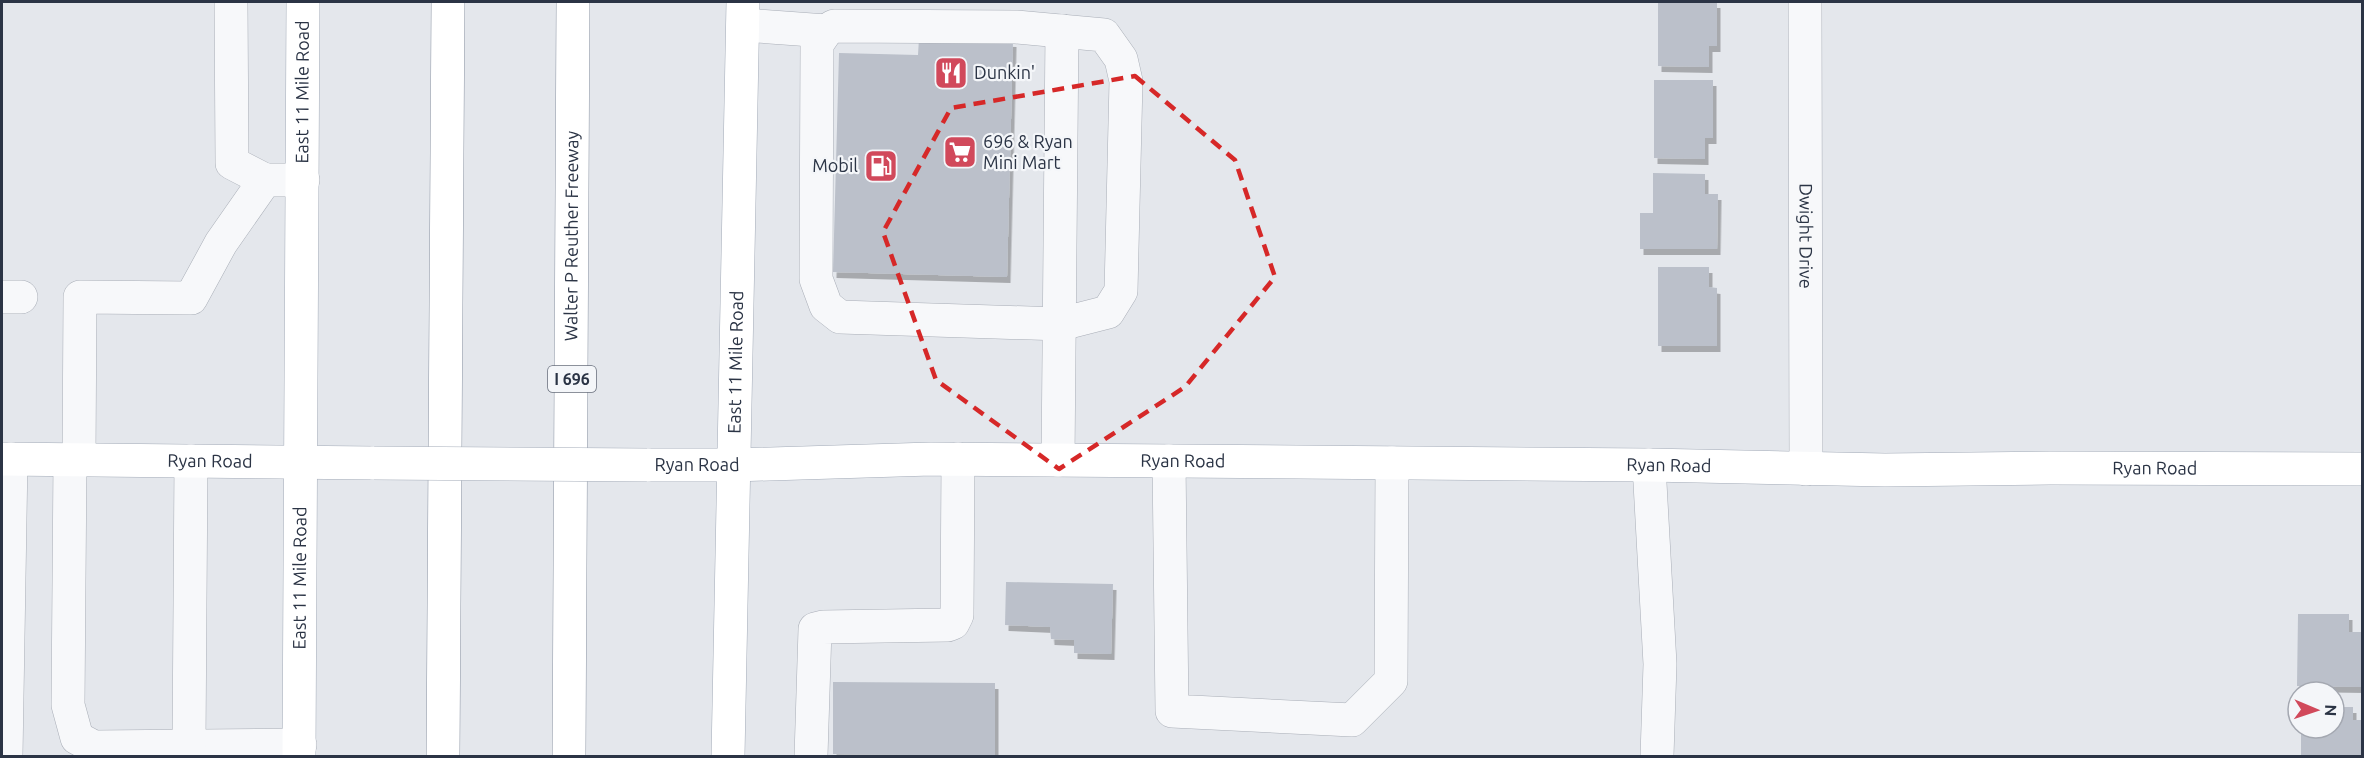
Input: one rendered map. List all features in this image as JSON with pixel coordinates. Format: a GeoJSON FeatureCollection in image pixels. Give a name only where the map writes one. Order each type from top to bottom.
{"type":"FeatureCollection","features":[{"type":"Feature","properties":{"kind":"main road","name":"East 11 Mile Road"},"geometry":{"type":"LineString","coordinates":[[300,751],[303,463],[303,2]]}},
{"type":"Feature","properties":{"kind":"main road"},"geometry":{"type":"LineString","coordinates":[[443,756],[448,2]]}},
{"type":"Feature","properties":{"kind":"main road","name":"Walter P Reuther Freeway"},"geometry":{"type":"LineString","coordinates":[[569,756],[573,2]]}},
{"type":"Feature","properties":{"kind":"main road","name":"East 11 Mile Road"},"geometry":{"type":"LineString","coordinates":[[728,756],[743,13]]}},
{"type":"Feature","properties":{"kind":"main road","name":"Ryan Road"},"geometry":{"type":"LineString","coordinates":[[6,459],[735,465],[958,459],[1649,465],[1806,469],[2362,470]]}},
{"type":"Feature","properties":{"kind":"street"},"geometry":{"type":"LineString","coordinates":[[231,2],[232,163],[265,180],[303,180]]}},
{"type":"Feature","properties":{"kind":"street","name":"Dwight Drive"},"geometry":{"type":"LineString","coordinates":[[1805,2],[1806,469]]}},
{"type":"Feature","properties":{"kind":"street"},"geometry":{"type":"LineString","coordinates":[[743,13],[826,31]]}},
{"type":"Feature","properties":{"kind":"street"},"geometry":{"type":"LineString","coordinates":[[834,26],[1016,27],[1104,35],[1121,58],[1126,81],[1121,291],[1108,312],[1061,324],[840,317],[826,306],[816,279],[817,44],[826,31],[834,26]]}},
{"type":"Feature","properties":{"kind":"street"},"geometry":{"type":"LineString","coordinates":[[1058,460],[1062,32]]}},
{"type":"Feature","properties":{"kind":"street"},"geometry":{"type":"LineString","coordinates":[[265,180],[221,243],[191,298],[80,297],[68,705],[77,738],[94,747],[189,745],[300,751]]}},
{"type":"Feature","properties":{"kind":"street"},"geometry":{"type":"LineString","coordinates":[[6,459],[4,623],[6,756]]}},
{"type":"Feature","properties":{"kind":"street"},"geometry":{"type":"LineString","coordinates":[[811,756],[815,629],[948,625],[953,623],[957,615],[958,459]]}},
{"type":"Feature","properties":{"kind":"street"},"geometry":{"type":"LineString","coordinates":[[189,745],[191,461]]}},
{"type":"Feature","properties":{"kind":"street"},"geometry":{"type":"LineString","coordinates":[[1169,461],[1172,711],[1352,720],[1391,681],[1392,463]]}},
{"type":"Feature","properties":{"kind":"street"},"geometry":{"type":"LineString","coordinates":[[1649,465],[1660,664],[1656,756]]}},
{"type":"Feature","properties":{"kind":"highlighted area"},"geometry":{"type":"Polygon","coordinates":[[[1135,76],[1235,160],[1275,277],[1185,387],[1059,469],[936,380],[883,232],[951,108],[1135,76]]]}},
{"type":"Feature","properties":{"kind":"building"},"geometry":{"type":"Polygon","coordinates":[[[1658,2],[1717,2],[1717,46],[1709,46],[1709,67],[1658,66],[1658,2]]]}},
{"type":"Feature","properties":{"kind":"building"},"geometry":{"type":"Polygon","coordinates":[[[919,38],[1013,41],[1007,277],[833,272],[839,53],[918,55],[919,38]]]}},
{"type":"Feature","properties":{"kind":"building"},"geometry":{"type":"Polygon","coordinates":[[[1654,80],[1713,80],[1713,138],[1705,138],[1705,159],[1654,158],[1654,80]]]}},
{"type":"Feature","properties":{"kind":"building"},"geometry":{"type":"Polygon","coordinates":[[[1653,173],[1705,174],[1705,194],[1718,194],[1717,249],[1640,249],[1640,213],[1653,213],[1653,173]]]}},
{"type":"Feature","properties":{"kind":"building"},"geometry":{"type":"Polygon","coordinates":[[[1658,267],[1709,267],[1709,287],[1717,288],[1717,346],[1658,346],[1658,267]]]}},
{"type":"Feature","properties":{"kind":"building"},"geometry":{"type":"Polygon","coordinates":[[[1006,582],[1113,584],[1111,654],[1074,653],[1074,640],[1051,639],[1050,627],[1005,625],[1006,582]]]}},
{"type":"Feature","properties":{"kind":"building"},"geometry":{"type":"Polygon","coordinates":[[[2298,614],[2349,614],[2349,632],[2361,632],[2361,687],[2346,687],[2346,680],[2297,680],[2298,614]]]}},
{"type":"Feature","properties":{"kind":"building"},"geometry":{"type":"Polygon","coordinates":[[[833,682],[995,683],[995,756],[833,754],[833,682]]]}},
{"type":"Feature","properties":{"kind":"building"},"geometry":{"type":"Polygon","coordinates":[[[2346,707],[2353,707],[2353,720],[2361,720],[2361,756],[2301,756],[2301,740],[2346,740],[2346,707]]]}},
{"type":"Feature","properties":{"kind":"place","name":"Dunkin'"},"geometry":{"type":"Point","coordinates":[951,73]}},
{"type":"Feature","properties":{"kind":"place","name":"696 & Ryan Mini Mart"},"geometry":{"type":"Point","coordinates":[960,152]}},
{"type":"Feature","properties":{"kind":"place","name":"Mobil"},"geometry":{"type":"Point","coordinates":[881,166]}}]}
